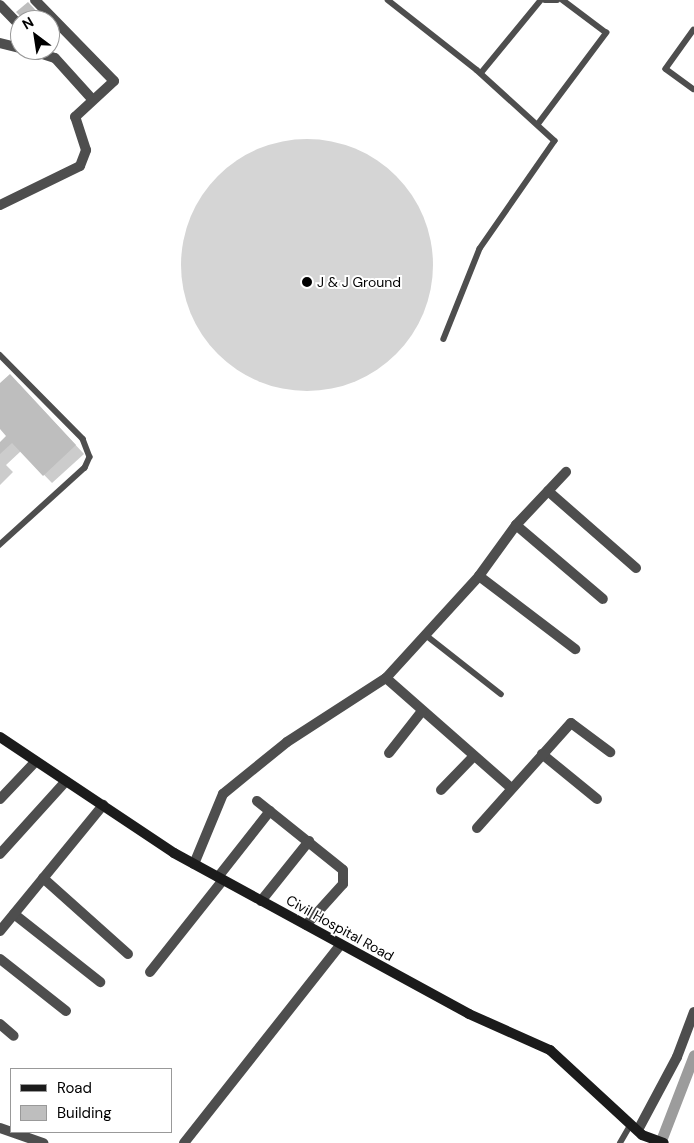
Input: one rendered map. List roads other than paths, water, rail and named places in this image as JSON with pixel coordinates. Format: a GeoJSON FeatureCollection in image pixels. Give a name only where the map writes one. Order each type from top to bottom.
{"type":"FeatureCollection","features":[{"type":"Feature","properties":{"kind":"street"},"geometry":{"type":"LineString","coordinates":[[0,205],[80,166],[86,150],[75,117],[114,80],[35,0]]}},
{"type":"Feature","properties":{"kind":"street"},"geometry":{"type":"LineString","coordinates":[[0,5],[10,16]]}},
{"type":"Feature","properties":{"kind":"street"},"geometry":{"type":"LineString","coordinates":[[57,60],[92,99]]}},
{"type":"Feature","properties":{"kind":"street"},"geometry":{"type":"LineString","coordinates":[[194,864],[223,794],[287,742],[386,678],[427,636],[479,576],[516,525],[566,472]]}},
{"type":"Feature","properties":{"kind":"street"},"geometry":{"type":"LineString","coordinates":[[548,491],[636,568]]}},
{"type":"Feature","properties":{"kind":"street"},"geometry":{"type":"LineString","coordinates":[[516,525],[603,599]]}},
{"type":"Feature","properties":{"kind":"street"},"geometry":{"type":"LineString","coordinates":[[479,576],[575,649]]}},
{"type":"Feature","properties":{"kind":"street"},"geometry":{"type":"LineString","coordinates":[[386,678],[512,788]]}},
{"type":"Feature","properties":{"kind":"street"},"geometry":{"type":"LineString","coordinates":[[389,753],[422,711]]}},
{"type":"Feature","properties":{"kind":"street"},"geometry":{"type":"LineString","coordinates":[[477,828],[571,722],[610,752]]}},
{"type":"Feature","properties":{"kind":"street","name":"Civil Hospital Road"},"geometry":{"type":"LineString","coordinates":[[0,737],[194,864],[469,1014],[550,1050],[637,1130],[664,1143]]}},
{"type":"Feature","properties":{"kind":"street"},"geometry":{"type":"LineString","coordinates":[[542,754],[597,799]]}},
{"type":"Feature","properties":{"kind":"street"},"geometry":{"type":"LineString","coordinates":[[441,790],[474,756]]}},
{"type":"Feature","properties":{"kind":"street"},"geometry":{"type":"LineString","coordinates":[[0,799],[36,761]]}},
{"type":"Feature","properties":{"kind":"street"},"geometry":{"type":"LineString","coordinates":[[0,854],[66,781]]}},
{"type":"Feature","properties":{"kind":"street"},"geometry":{"type":"LineString","coordinates":[[257,801],[343,870],[345,876],[342,884],[306,925]]}},
{"type":"Feature","properties":{"kind":"street"},"geometry":{"type":"LineString","coordinates":[[0,931],[102,805]]}},
{"type":"Feature","properties":{"kind":"street"},"geometry":{"type":"LineString","coordinates":[[150,972],[270,812]]}},
{"type":"Feature","properties":{"kind":"street"},"geometry":{"type":"LineString","coordinates":[[261,901],[309,841]]}},
{"type":"Feature","properties":{"kind":"street"},"geometry":{"type":"LineString","coordinates":[[43,878],[128,954]]}},
{"type":"Feature","properties":{"kind":"street"},"geometry":{"type":"LineString","coordinates":[[14,914],[100,982]]}},
{"type":"Feature","properties":{"kind":"street"},"geometry":{"type":"LineString","coordinates":[[184,1143],[341,944]]}},
{"type":"Feature","properties":{"kind":"street"},"geometry":{"type":"LineString","coordinates":[[0,959],[66,1011]]}},
{"type":"Feature","properties":{"kind":"street"},"geometry":{"type":"LineString","coordinates":[[637,1130],[677,1056],[694,1012]]}},
{"type":"Feature","properties":{"kind":"street"},"geometry":{"type":"LineString","coordinates":[[0,1024],[14,1036]]}},
{"type":"Feature","properties":{"kind":"street"},"geometry":{"type":"LineString","coordinates":[[14,1133],[43,1143]]}},
{"type":"Feature","properties":{"kind":"lane"},"geometry":{"type":"LineString","coordinates":[[388,0],[481,73],[554,138],[554,145],[480,249],[444,339]]}},
{"type":"Feature","properties":{"kind":"lane"},"geometry":{"type":"LineString","coordinates":[[481,73],[543,0],[557,0]]}},
{"type":"Feature","properties":{"kind":"lane"},"geometry":{"type":"LineString","coordinates":[[538,124],[606,33],[562,0]]}},
{"type":"Feature","properties":{"kind":"lane"},"geometry":{"type":"LineString","coordinates":[[694,30],[666,69],[694,89]]}},
{"type":"Feature","properties":{"kind":"lane"},"geometry":{"type":"LineString","coordinates":[[0,355],[83,440],[90,457],[85,468],[0,545]]}},
{"type":"Feature","properties":{"kind":"lane"},"geometry":{"type":"LineString","coordinates":[[427,636],[501,694]]}},
{"type":"Feature","properties":{"kind":"lane"},"geometry":{"type":"LineString","coordinates":[[620,1143],[637,1130]]}},
{"type":"Feature","properties":{"kind":"waterway"},"geometry":{"type":"LineString","coordinates":[[660,1143],[694,1055]]}},
{"type":"Feature","properties":{"kind":"place","name":"J & J Ground"},"geometry":{"type":"Point","coordinates":[307,282]}}]}
